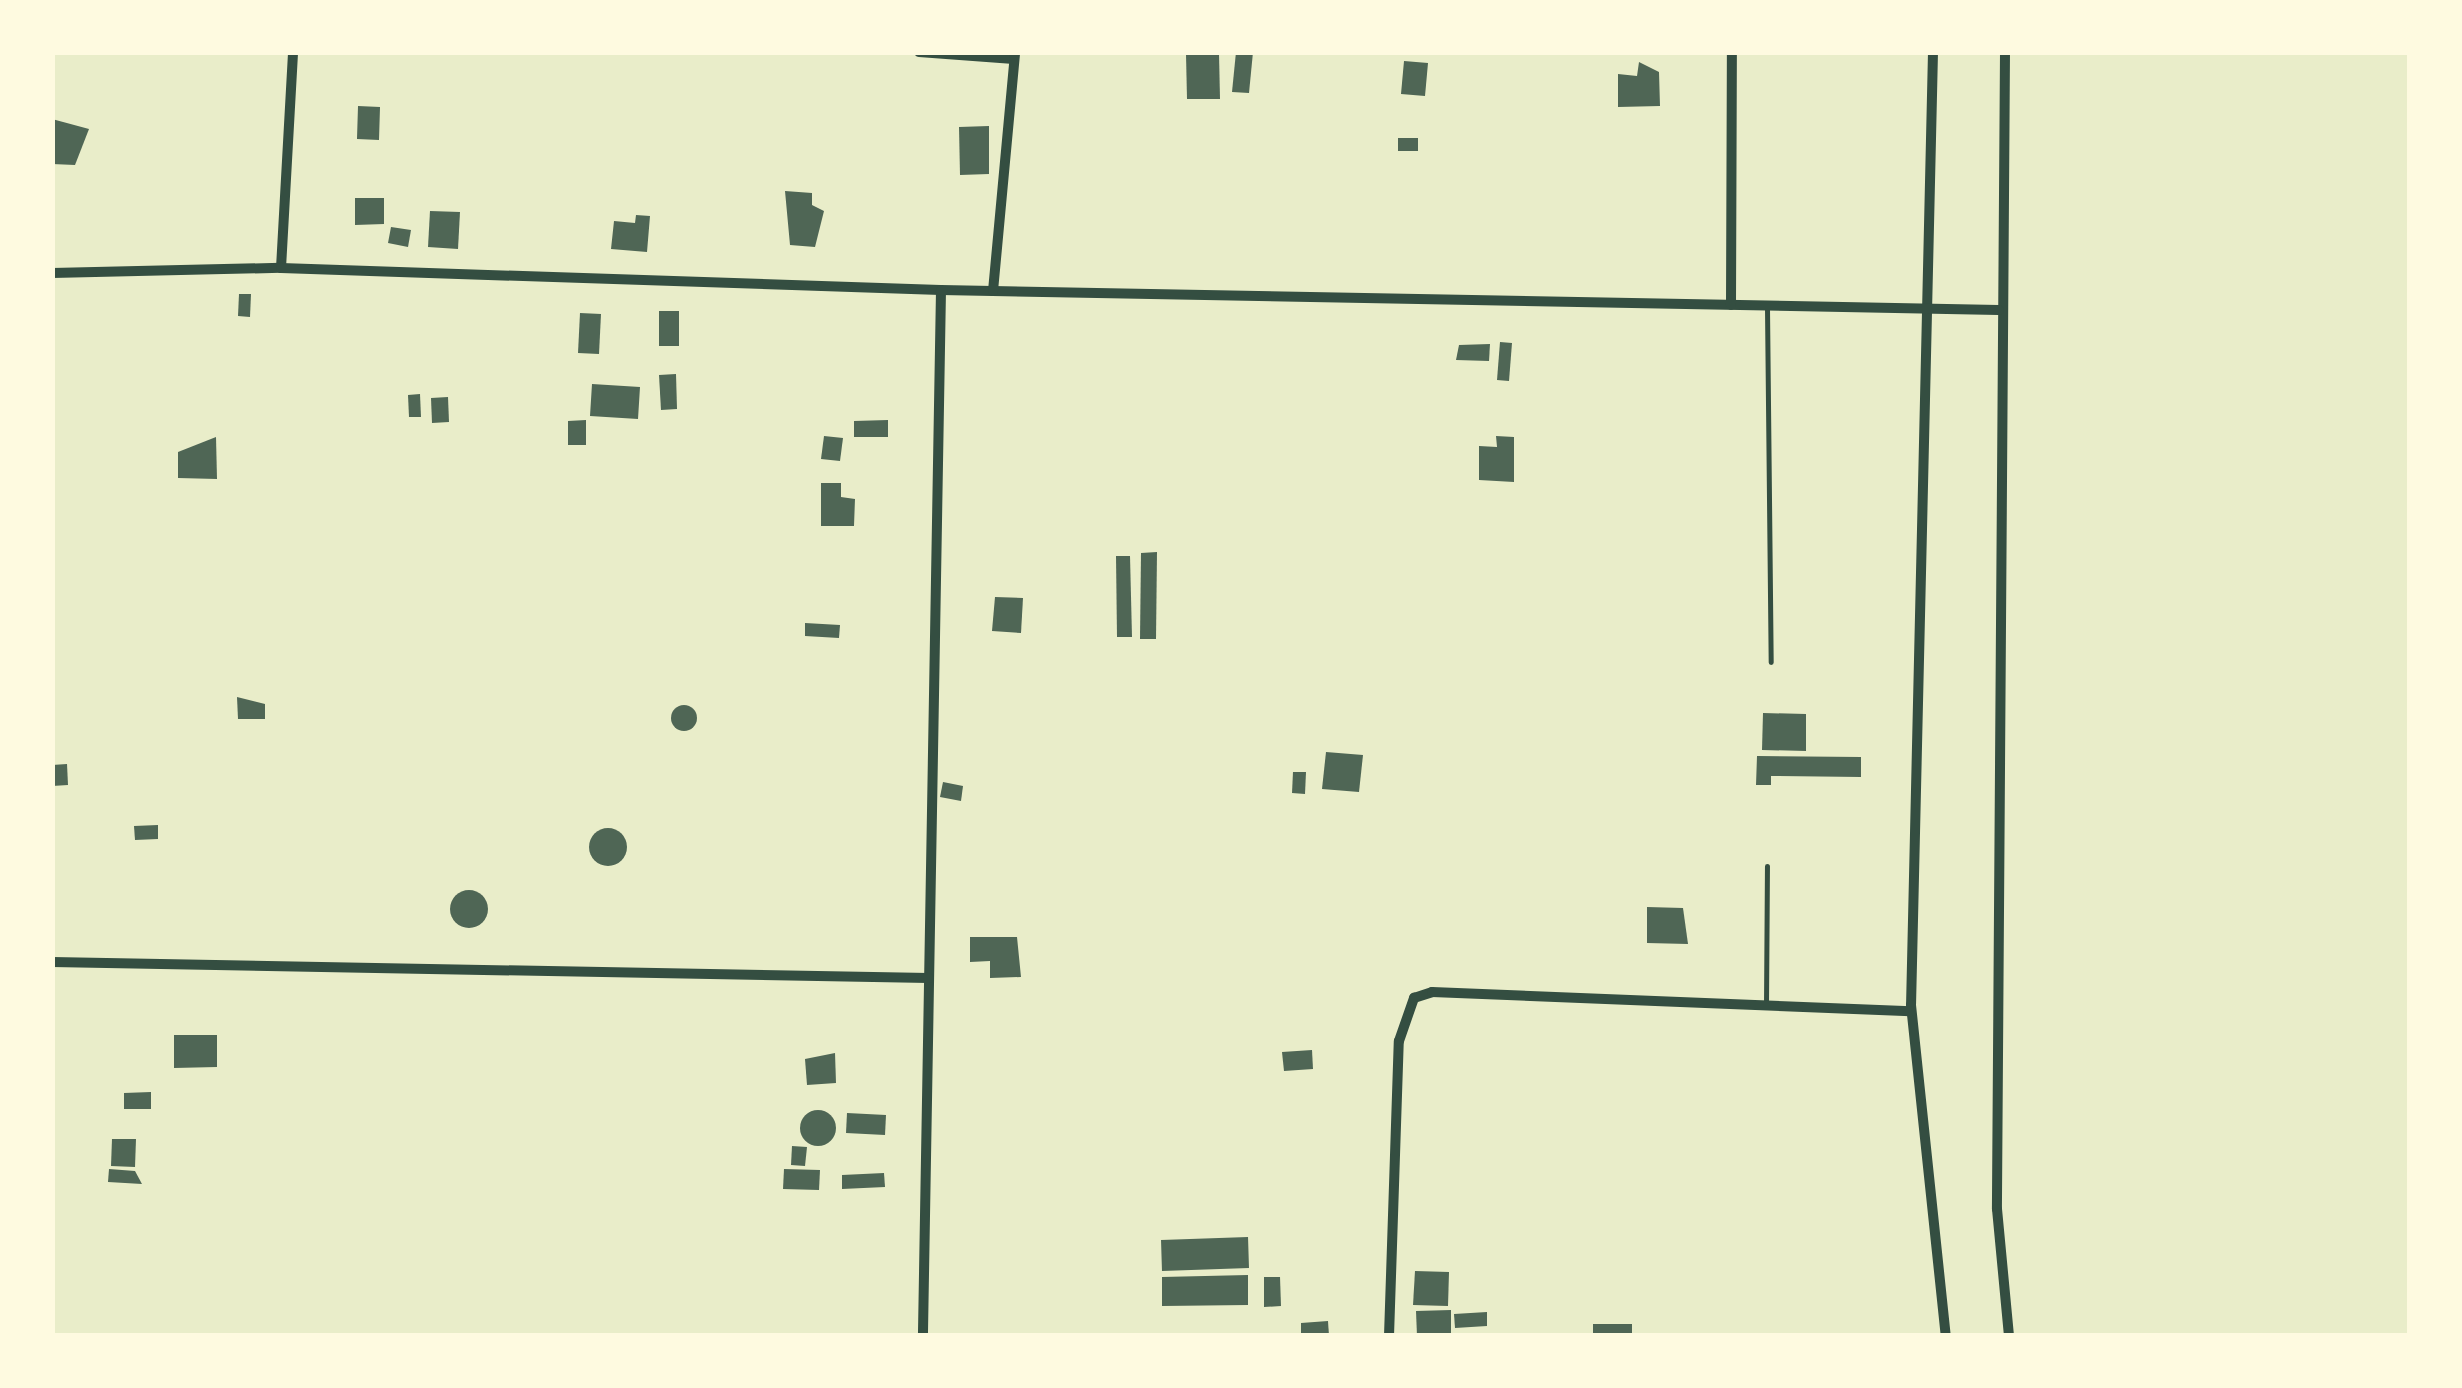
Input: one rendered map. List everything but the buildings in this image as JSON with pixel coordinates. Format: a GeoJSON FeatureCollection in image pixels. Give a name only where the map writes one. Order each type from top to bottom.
{"type":"FeatureCollection","features":[{"type":"Feature","properties":{"kind":"street"},"geometry":{"type":"LineString","coordinates":[[281,268],[292,52]]}},
{"type":"Feature","properties":{"kind":"street"},"geometry":{"type":"LineString","coordinates":[[919,52],[1015,56],[993,291]]}},
{"type":"Feature","properties":{"kind":"street"},"geometry":{"type":"LineString","coordinates":[[1731,304],[1732,52]]}},
{"type":"Feature","properties":{"kind":"street"},"geometry":{"type":"LineString","coordinates":[[1932,52],[1930,305],[1912,1011],[1946,1336]]}},
{"type":"Feature","properties":{"kind":"street"},"geometry":{"type":"LineString","coordinates":[[2005,52],[1999,310],[1997,1210],[2009,1336]]}},
{"type":"Feature","properties":{"kind":"street"},"geometry":{"type":"LineString","coordinates":[[52,273],[281,268],[942,290],[1767,306],[1930,305],[1999,310]]}},
{"type":"Feature","properties":{"kind":"street"},"geometry":{"type":"LineString","coordinates":[[923,1336],[942,290]]}},
{"type":"Feature","properties":{"kind":"street"},"geometry":{"type":"LineString","coordinates":[[52,962],[929,978]]}},
{"type":"Feature","properties":{"kind":"street"},"geometry":{"type":"LineString","coordinates":[[1389,1336],[1399,1041],[1414,998],[1432,992],[1912,1011]]}},
{"type":"Feature","properties":{"kind":"lane"},"geometry":{"type":"LineString","coordinates":[[1767,306],[1771,662]]}},
{"type":"Feature","properties":{"kind":"lane"},"geometry":{"type":"LineString","coordinates":[[1766,1005],[1767,866]]}}]}
